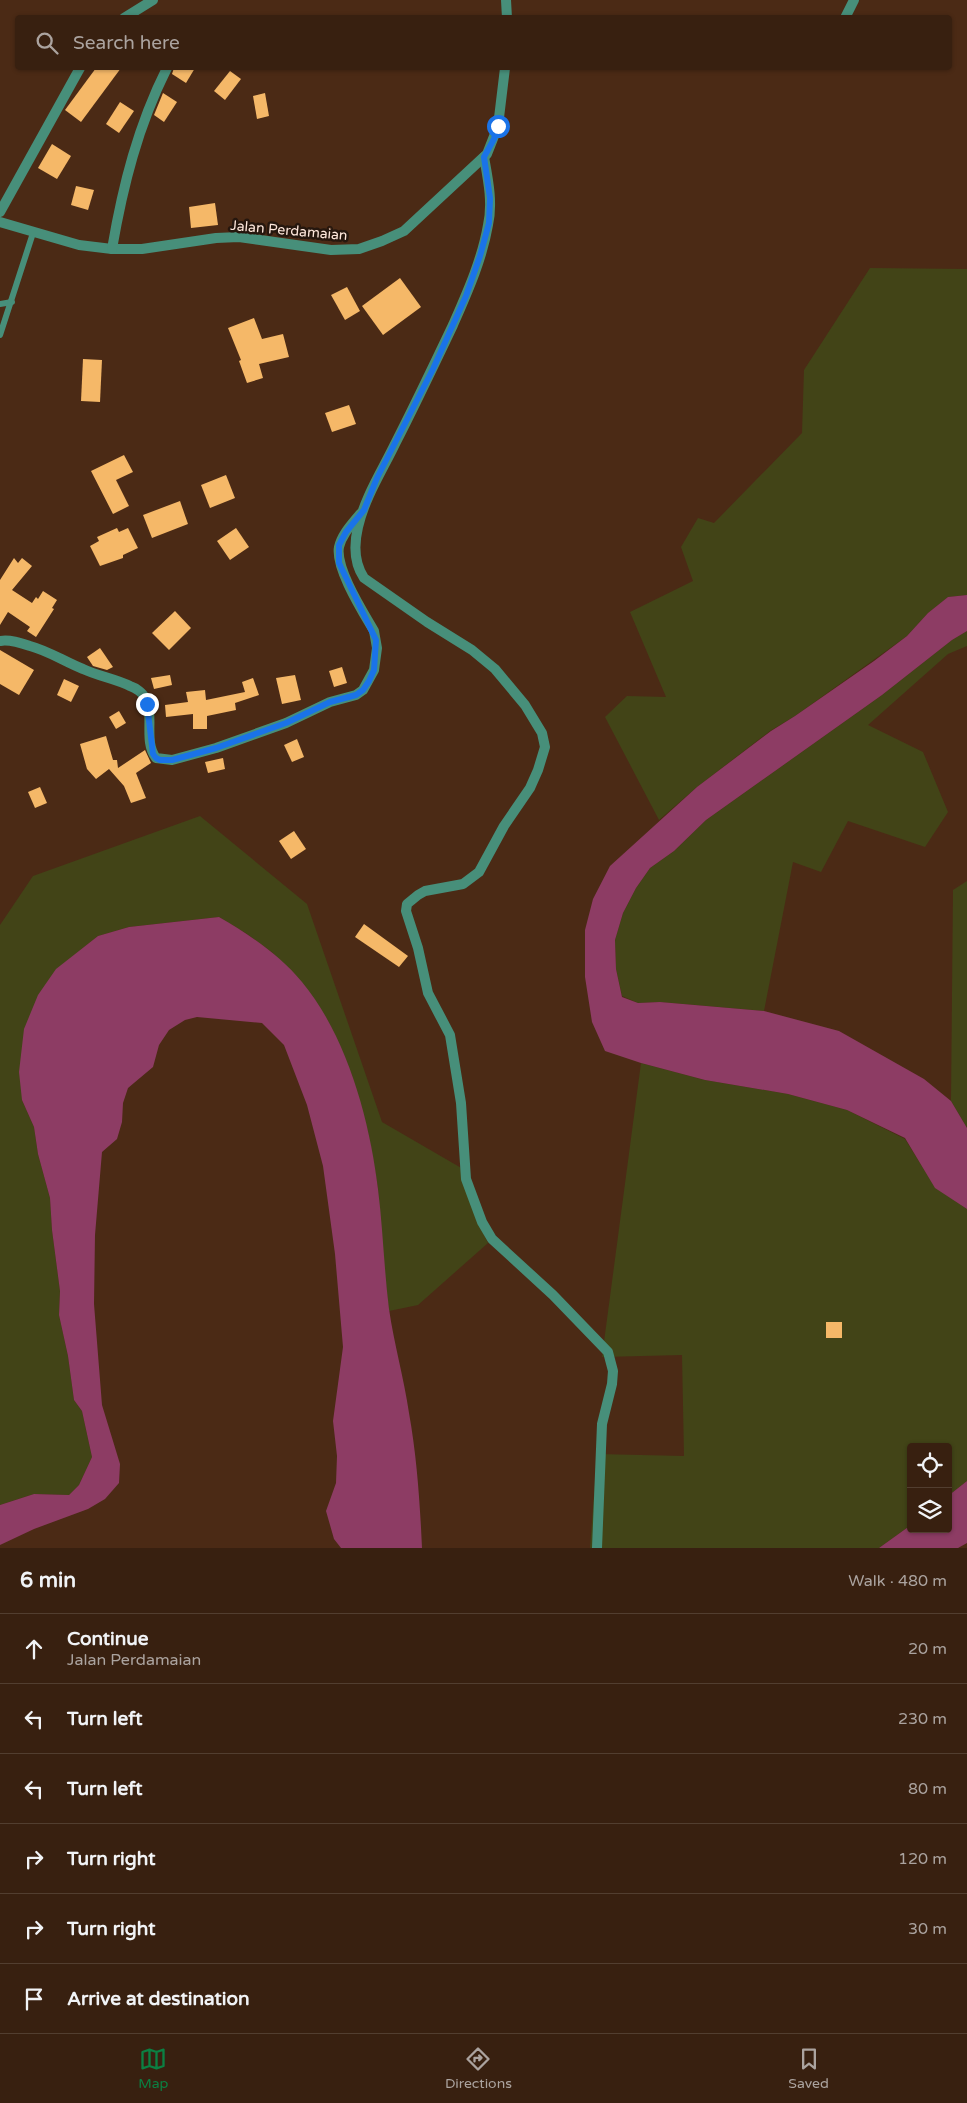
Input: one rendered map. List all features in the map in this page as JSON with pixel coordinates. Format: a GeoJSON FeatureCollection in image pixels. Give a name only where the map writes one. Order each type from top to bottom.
{"type":"FeatureCollection","features":[{"type":"Feature","properties":{"kind":"street"},"geometry":{"type":"LineString","coordinates":[[129,15],[153,0]]}},
{"type":"Feature","properties":{"kind":"street"},"geometry":{"type":"LineString","coordinates":[[506,0],[507,15]]}},
{"type":"Feature","properties":{"kind":"street"},"geometry":{"type":"LineString","coordinates":[[846,15],[854,0]]}},
{"type":"Feature","properties":{"kind":"street"},"geometry":{"type":"LineString","coordinates":[[0,212],[79,70]]}},
{"type":"Feature","properties":{"kind":"street"},"geometry":{"type":"LineString","coordinates":[[112,249],[121,199],[132,155],[143,123],[166,70]]}},
{"type":"Feature","properties":{"kind":"street","name":"Jalan Perdamaian"},"geometry":{"type":"LineString","coordinates":[[0,222],[79,245],[112,249],[142,250],[216,238],[239,237],[331,250],[359,249],[404,231],[484,157],[494,139],[498,126],[505,70]]}},
{"type":"Feature","properties":{"kind":"street"},"geometry":{"type":"LineString","coordinates":[[484,157],[490,198],[489,223],[480,256],[466,296],[433,369],[377,478],[358,527],[355,551],[359,570],[364,578],[472,650],[495,669],[525,705],[542,733],[545,747],[530,788],[504,826],[478,872],[463,884],[424,891],[407,904],[406,911],[418,948],[428,993],[450,1035],[461,1103],[466,1179],[482,1222],[492,1239],[553,1295],[577,1322],[599,1342],[608,1352],[611,1361],[612,1384],[602,1424],[597,1548]]}},
{"type":"Feature","properties":{"kind":"street"},"geometry":{"type":"LineString","coordinates":[[0,641],[31,646],[81,669],[130,686],[138,691],[145,697],[147,704],[153,754],[156,758],[172,760],[216,748],[286,723],[330,702],[356,695],[367,685],[374,670],[376,640],[374,631],[343,572],[338,556],[339,545],[346,532],[364,510]]}},
{"type":"Feature","properties":{"kind":"lane"},"geometry":{"type":"LineString","coordinates":[[0,335],[33,233]]}},
{"type":"Feature","properties":{"kind":"lane"},"geometry":{"type":"LineString","coordinates":[[0,304],[12,302]]}},
{"type":"Feature","properties":{"kind":"shaded area"},"geometry":{"type":"Polygon","coordinates":[[[870,268],[967,269],[967,595],[948,597],[928,613],[907,636],[795,716],[770,731],[697,787],[659,820],[605,717],[627,696],[666,697],[630,612],[693,581],[681,547],[698,518],[714,523],[802,433],[804,370],[870,268]]]}},
{"type":"Feature","properties":{"kind":"shaded area"},"geometry":{"type":"Polygon","coordinates":[[[967,595],[967,631],[952,640],[882,695],[706,820],[674,851],[650,868],[636,888],[623,913],[615,940],[616,969],[622,997],[638,1003],[660,1002],[764,1011],[839,1031],[924,1079],[951,1101],[967,1128],[967,1209],[935,1188],[905,1138],[847,1110],[788,1094],[705,1080],[605,1051],[592,1022],[585,977],[585,930],[593,899],[610,866],[697,787],[771,731],[874,661],[907,636],[928,613],[948,597],[967,595]]]}},
{"type":"Feature","properties":{"kind":"shaded area"},"geometry":{"type":"Polygon","coordinates":[[[967,631],[967,646],[948,654],[868,725],[923,752],[948,812],[925,847],[848,821],[821,872],[793,862],[764,1011],[660,1002],[638,1003],[622,996],[616,969],[615,940],[623,913],[636,888],[650,868],[674,851],[706,820],[882,695],[952,640],[967,631]]]}},
{"type":"Feature","properties":{"kind":"shaded area"},"geometry":{"type":"Polygon","coordinates":[[[200,816],[307,904],[382,1122],[463,1169],[480,1227],[488,1243],[418,1305],[389,1311],[381,1241],[378,1188],[368,1132],[352,1075],[327,1019],[273,953],[219,917],[129,927],[98,936],[57,969],[22,1100],[34,1127],[38,1154],[50,1198],[60,1291],[59,1315],[68,1356],[74,1400],[82,1411],[92,1457],[79,1485],[69,1495],[34,1494],[0,1505],[0,925],[33,876],[200,816]]]}},
{"type":"Feature","properties":{"kind":"shaded area"},"geometry":{"type":"Polygon","coordinates":[[[967,881],[967,1128],[951,1101],[953,890],[967,881]]]}},
{"type":"Feature","properties":{"kind":"shaded area"},"geometry":{"type":"Polygon","coordinates":[[[219,917],[264,946],[302,982],[332,1028],[354,1080],[369,1136],[380,1204],[389,1309],[414,1447],[422,1548],[341,1548],[334,1539],[326,1511],[336,1483],[337,1456],[333,1421],[343,1347],[335,1254],[323,1166],[307,1105],[284,1045],[262,1023],[197,1017],[185,1020],[169,1030],[159,1045],[153,1067],[128,1088],[123,1103],[122,1122],[117,1139],[102,1152],[95,1235],[94,1304],[102,1405],[120,1464],[119,1483],[105,1499],[88,1509],[34,1529],[0,1545],[0,1505],[34,1494],[69,1495],[79,1485],[92,1457],[82,1411],[74,1400],[68,1356],[59,1315],[60,1291],[50,1198],[38,1154],[34,1127],[22,1100],[19,1072],[24,1029],[38,995],[56,969],[98,936],[129,927],[219,917]]]}},
{"type":"Feature","properties":{"kind":"shaded area"},"geometry":{"type":"Polygon","coordinates":[[[641,1063],[705,1080],[788,1094],[847,1110],[905,1139],[935,1187],[967,1209],[967,1481],[952,1493],[952,1443],[907,1443],[907,1528],[879,1548],[590,1548],[597,1454],[684,1456],[682,1355],[602,1357],[641,1063]]]}},
{"type":"Feature","properties":{"kind":"shaded area"},"geometry":{"type":"Polygon","coordinates":[[[967,1481],[967,1543],[958,1548],[879,1548],[907,1528],[907,1533],[952,1533],[952,1493],[967,1481]]]}},
{"type":"Feature","properties":{"kind":"building"},"geometry":{"type":"Polygon","coordinates":[[[95,70],[120,70],[81,122],[65,110],[95,70]]]}},
{"type":"Feature","properties":{"kind":"building"},"geometry":{"type":"Polygon","coordinates":[[[173,70],[194,70],[186,83],[172,74],[173,70]]]}},
{"type":"Feature","properties":{"kind":"building"},"geometry":{"type":"Polygon","coordinates":[[[230,71],[241,79],[225,100],[214,91],[230,71]]]}},
{"type":"Feature","properties":{"kind":"building"},"geometry":{"type":"Polygon","coordinates":[[[163,93],[177,102],[164,122],[154,115],[163,93]]]}},
{"type":"Feature","properties":{"kind":"building"},"geometry":{"type":"Polygon","coordinates":[[[265,93],[269,116],[257,119],[253,96],[265,93]]]}},
{"type":"Feature","properties":{"kind":"building"},"geometry":{"type":"Polygon","coordinates":[[[120,102],[134,111],[119,133],[106,124],[120,102]]]}},
{"type":"Feature","properties":{"kind":"building"},"geometry":{"type":"Polygon","coordinates":[[[52,144],[71,156],[57,179],[38,168],[52,144]]]}},
{"type":"Feature","properties":{"kind":"building"},"geometry":{"type":"Polygon","coordinates":[[[76,186],[94,190],[88,210],[71,205],[76,186]]]}},
{"type":"Feature","properties":{"kind":"building"},"geometry":{"type":"Polygon","coordinates":[[[215,203],[218,225],[191,228],[189,207],[215,203]]]}},
{"type":"Feature","properties":{"kind":"building"},"geometry":{"type":"Polygon","coordinates":[[[400,278],[421,307],[383,335],[362,306],[400,278]]]}},
{"type":"Feature","properties":{"kind":"building"},"geometry":{"type":"Polygon","coordinates":[[[347,287],[360,311],[345,320],[331,295],[347,287]]]}},
{"type":"Feature","properties":{"kind":"building"},"geometry":{"type":"Polygon","coordinates":[[[254,318],[262,339],[283,334],[289,357],[259,364],[263,378],[247,383],[239,361],[241,360],[228,328],[254,318]]]}},
{"type":"Feature","properties":{"kind":"building"},"geometry":{"type":"Polygon","coordinates":[[[83,359],[102,360],[100,402],[81,401],[83,359]]]}},
{"type":"Feature","properties":{"kind":"building"},"geometry":{"type":"Polygon","coordinates":[[[349,405],[356,424],[332,432],[325,413],[349,405]]]}},
{"type":"Feature","properties":{"kind":"building"},"geometry":{"type":"Polygon","coordinates":[[[124,455],[133,472],[116,480],[129,506],[113,514],[91,471],[124,455]]]}},
{"type":"Feature","properties":{"kind":"building"},"geometry":{"type":"Polygon","coordinates":[[[226,475],[235,498],[210,508],[201,485],[226,475]]]}},
{"type":"Feature","properties":{"kind":"building"},"geometry":{"type":"Polygon","coordinates":[[[180,501],[188,524],[152,538],[143,515],[180,501]]]}},
{"type":"Feature","properties":{"kind":"building"},"geometry":{"type":"Polygon","coordinates":[[[117,528],[119,532],[128,528],[138,548],[123,555],[123,558],[100,566],[90,546],[99,541],[97,537],[117,528]]]}},
{"type":"Feature","properties":{"kind":"building"},"geometry":{"type":"Polygon","coordinates":[[[236,528],[249,547],[230,560],[217,541],[236,528]]]}},
{"type":"Feature","properties":{"kind":"building"},"geometry":{"type":"Polygon","coordinates":[[[14,558],[18,563],[22,558],[32,566],[12,590],[32,603],[36,597],[38,599],[43,591],[57,600],[52,608],[54,609],[36,637],[27,631],[30,627],[8,612],[0,625],[0,580],[14,558]]]}},
{"type":"Feature","properties":{"kind":"building"},"geometry":{"type":"Polygon","coordinates":[[[175,611],[191,628],[169,650],[152,633],[175,611]]]}},
{"type":"Feature","properties":{"kind":"building"},"geometry":{"type":"Polygon","coordinates":[[[100,648],[113,667],[107,670],[93,666],[87,657],[100,648]]]}},
{"type":"Feature","properties":{"kind":"building"},"geometry":{"type":"Polygon","coordinates":[[[0,650],[34,670],[19,695],[0,684],[0,650]]]}},
{"type":"Feature","properties":{"kind":"building"},"geometry":{"type":"Polygon","coordinates":[[[342,667],[347,683],[334,687],[329,671],[342,667]]]}},
{"type":"Feature","properties":{"kind":"building"},"geometry":{"type":"Polygon","coordinates":[[[170,675],[172,685],[154,689],[151,678],[170,675]]]}},
{"type":"Feature","properties":{"kind":"building"},"geometry":{"type":"Polygon","coordinates":[[[295,675],[301,700],[282,704],[276,678],[295,675]]]}},
{"type":"Feature","properties":{"kind":"building"},"geometry":{"type":"Polygon","coordinates":[[[253,678],[259,695],[235,703],[236,710],[207,716],[207,729],[193,729],[193,714],[166,717],[165,705],[188,702],[186,692],[205,690],[206,700],[245,692],[242,682],[253,678]]]}},
{"type":"Feature","properties":{"kind":"building"},"geometry":{"type":"Polygon","coordinates":[[[64,679],[79,686],[71,702],[57,695],[64,679]]]}},
{"type":"Feature","properties":{"kind":"building"},"geometry":{"type":"Polygon","coordinates":[[[119,711],[126,723],[116,729],[109,717],[119,711]]]}},
{"type":"Feature","properties":{"kind":"building"},"geometry":{"type":"Polygon","coordinates":[[[106,736],[113,760],[117,760],[118,768],[145,750],[151,763],[136,773],[146,798],[131,803],[124,786],[109,769],[96,779],[87,769],[80,744],[106,736]]]}},
{"type":"Feature","properties":{"kind":"building"},"geometry":{"type":"Polygon","coordinates":[[[297,739],[304,757],[292,762],[284,745],[297,739]]]}},
{"type":"Feature","properties":{"kind":"building"},"geometry":{"type":"Polygon","coordinates":[[[223,758],[225,769],[208,773],[205,762],[223,758]]]}},
{"type":"Feature","properties":{"kind":"building"},"geometry":{"type":"Polygon","coordinates":[[[40,787],[47,803],[35,808],[28,792],[40,787]]]}},
{"type":"Feature","properties":{"kind":"building"},"geometry":{"type":"Polygon","coordinates":[[[294,831],[306,849],[291,859],[279,841],[294,831]]]}},
{"type":"Feature","properties":{"kind":"building"},"geometry":{"type":"Polygon","coordinates":[[[364,924],[408,956],[399,967],[355,937],[364,924]]]}},
{"type":"Feature","properties":{"kind":"building"},"geometry":{"type":"Polygon","coordinates":[[[826,1322],[842,1322],[842,1338],[826,1338],[826,1322]]]}},
{"type":"Feature","properties":{"kind":"route"},"geometry":{"type":"LineString","coordinates":[[147,704],[153,754],[160,760],[172,760],[216,748],[299,718],[330,702],[356,695],[367,685],[374,670],[376,640],[374,631],[339,563],[339,545],[346,532],[364,510],[377,478],[433,369],[466,296],[489,223],[490,198],[484,157],[494,139],[498,126]]}}]}
